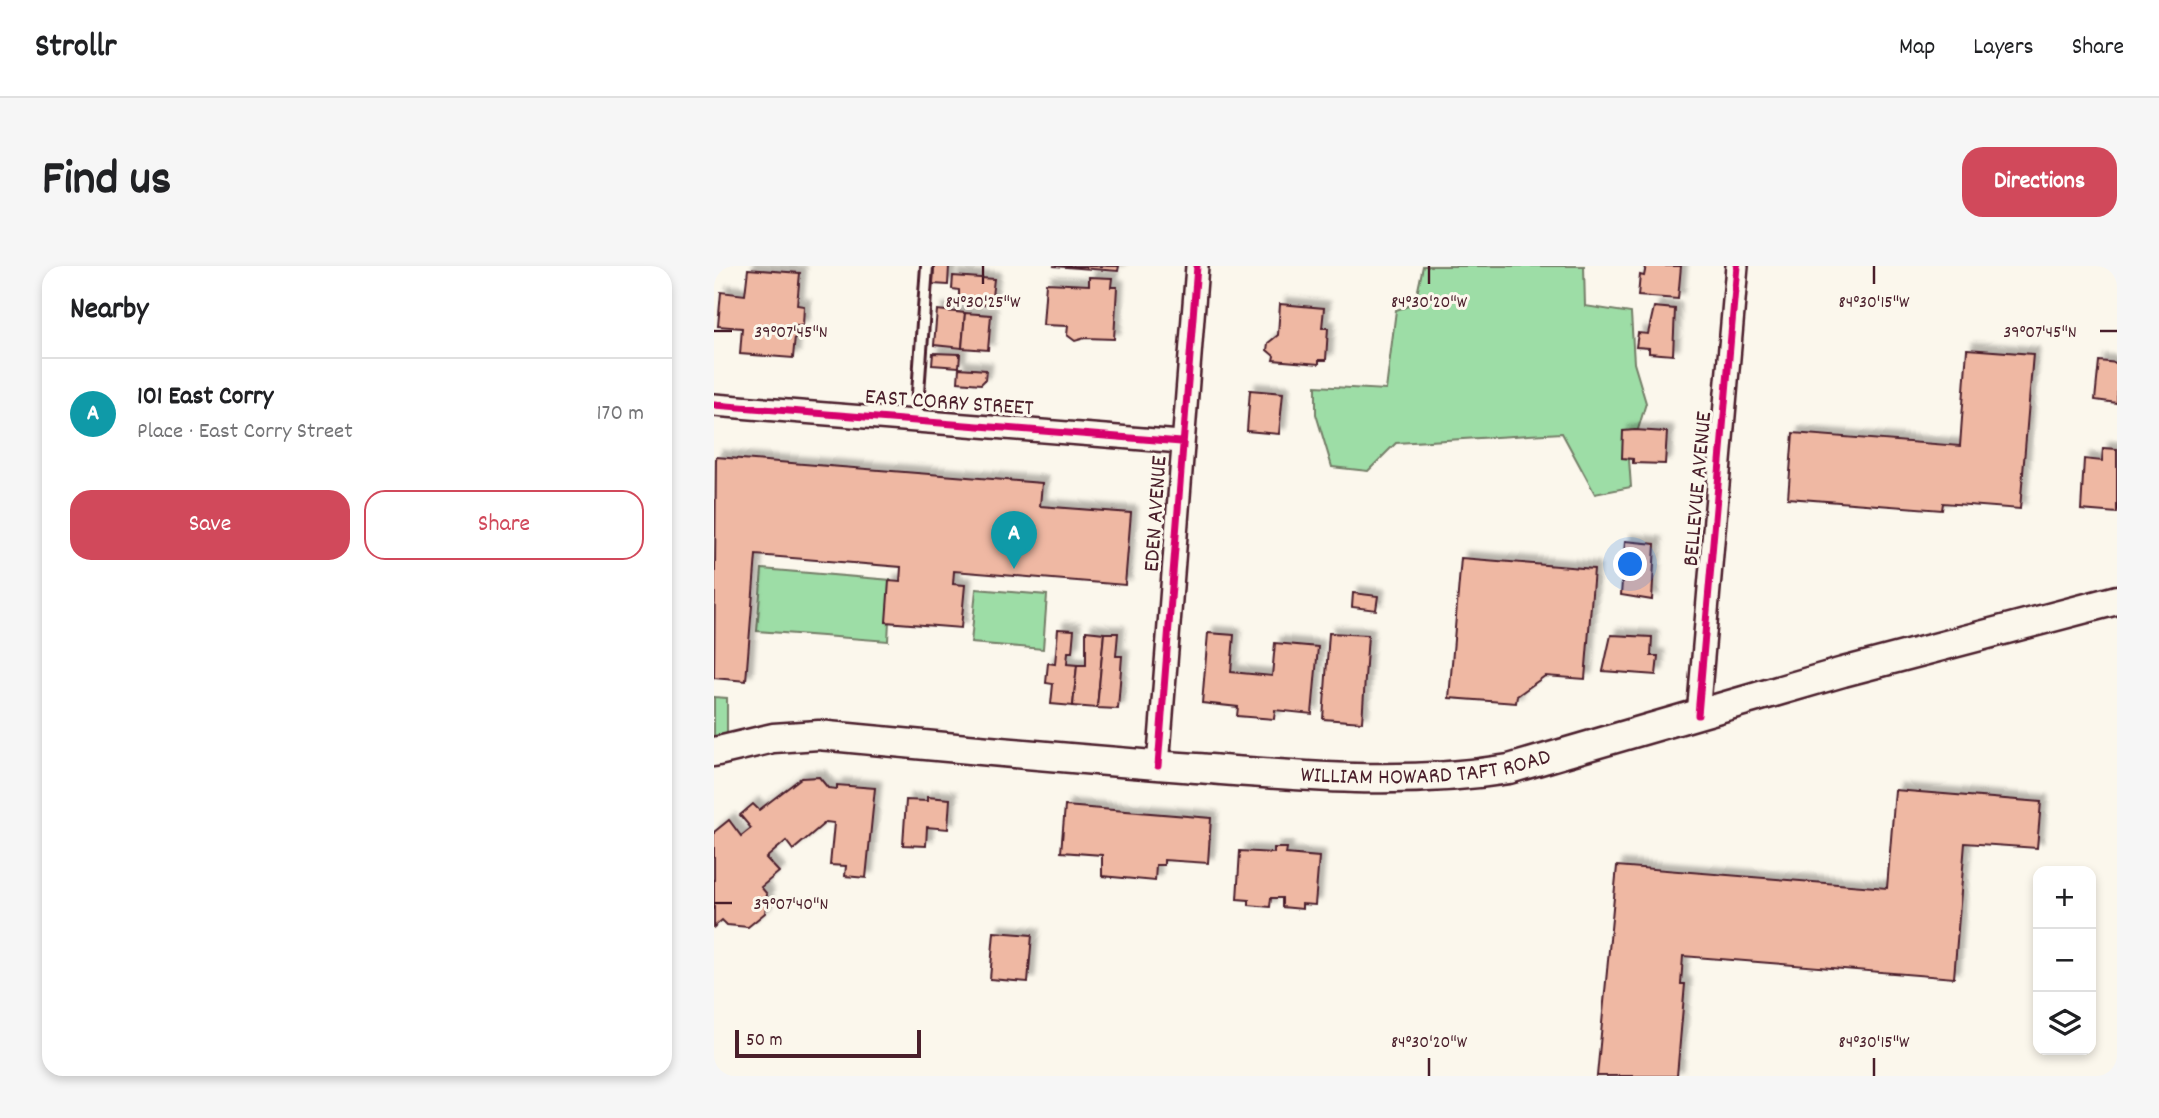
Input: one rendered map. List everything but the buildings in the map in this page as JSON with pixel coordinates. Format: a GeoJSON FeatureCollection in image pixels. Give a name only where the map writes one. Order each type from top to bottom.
{"type":"FeatureCollection","features":[{"type":"Feature","properties":{"kind":"main road","name":"WILLIAM HOWARD TAFT ROAD"},"geometry":{"type":"LineString","coordinates":[[714,752],[773,738],[819,735],[1157,766],[1396,780],[1453,778],[1509,768],[1843,672],[2117,600]]}},
{"type":"Feature","properties":{"kind":"street","name":"EDEN AVENUE"},"geometry":{"type":"LineString","coordinates":[[1157,766],[1197,266]]}},
{"type":"Feature","properties":{"kind":"street","name":"BELLEVUE AVENUE"},"geometry":{"type":"LineString","coordinates":[[1698,715],[1737,266]]}},
{"type":"Feature","properties":{"kind":"street","name":"EAST CORRY STREET"},"geometry":{"type":"LineString","coordinates":[[714,405],[1181,442]]}},
{"type":"Feature","properties":{"kind":"lane"},"geometry":{"type":"LineString","coordinates":[[916,421],[927,266]]}},
{"type":"Feature","properties":{"kind":"green space"},"geometry":{"type":"Polygon","coordinates":[[[1423,266],[1584,266],[1585,306],[1631,313],[1634,363],[1646,403],[1629,459],[1631,487],[1595,494],[1562,433],[1396,443],[1368,471],[1332,467],[1316,414],[1316,386],[1386,390],[1396,310],[1415,304],[1423,266]]]}},
{"type":"Feature","properties":{"kind":"green space"},"geometry":{"type":"Polygon","coordinates":[[[762,569],[891,580],[888,641],[757,631],[762,569]]]}},
{"type":"Feature","properties":{"kind":"green space"},"geometry":{"type":"Polygon","coordinates":[[[976,589],[1047,595],[1043,649],[971,643],[976,589]]]}},
{"type":"Feature","properties":{"kind":"green space"},"geometry":{"type":"Polygon","coordinates":[[[714,697],[727,698],[727,747],[714,752],[714,697]]]}},
{"type":"Feature","properties":{"kind":"cycle path"},"geometry":{"type":"LineString","coordinates":[[1158,766],[1197,266]]}},
{"type":"Feature","properties":{"kind":"cycle path"},"geometry":{"type":"LineString","coordinates":[[1698,715],[1737,266]]}},
{"type":"Feature","properties":{"kind":"cycle path"},"geometry":{"type":"LineString","coordinates":[[714,405],[1181,442]]}},
{"type":"Feature","properties":{"kind":"place","name":"101 East Corry"},"geometry":{"type":"Point","coordinates":[1014,569]}}]}
